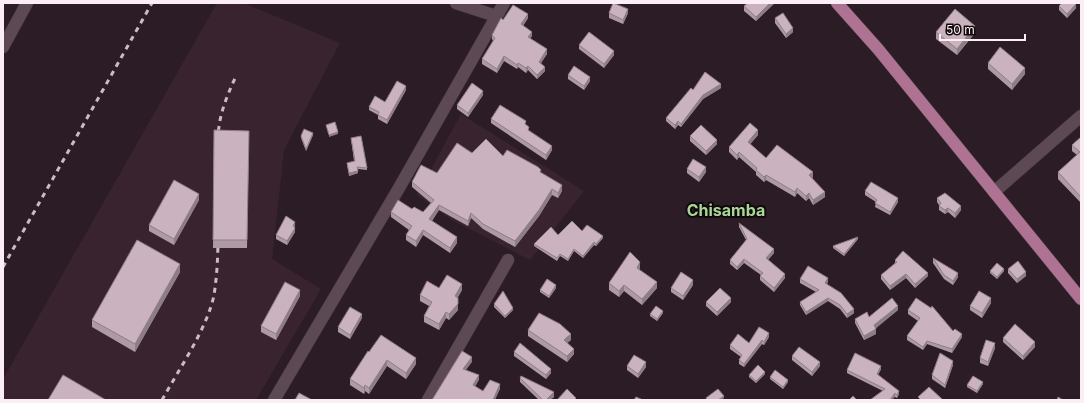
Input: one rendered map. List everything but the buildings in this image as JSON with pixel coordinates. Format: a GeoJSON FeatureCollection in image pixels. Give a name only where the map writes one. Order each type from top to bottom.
{"type":"FeatureCollection","features":[{"type":"Feature","properties":{"kind":"main road"},"geometry":{"type":"LineString","coordinates":[[837,3],[878,49],[1081,299]]}},
{"type":"Feature","properties":{"kind":"street"},"geometry":{"type":"LineString","coordinates":[[3,47],[27,3]]}},
{"type":"Feature","properties":{"kind":"street"},"geometry":{"type":"LineString","coordinates":[[456,3],[496,16]]}},
{"type":"Feature","properties":{"kind":"street"},"geometry":{"type":"LineString","coordinates":[[274,400],[399,188],[504,3]]}},
{"type":"Feature","properties":{"kind":"street"},"geometry":{"type":"LineString","coordinates":[[994,192],[1081,116]]}},
{"type":"Feature","properties":{"kind":"street"},"geometry":{"type":"LineString","coordinates":[[428,400],[508,260]]}},
{"type":"Feature","properties":{"kind":"shaded area"},"geometry":{"type":"Polygon","coordinates":[[[217,3],[244,3],[340,43],[284,150],[272,259],[321,289],[256,400],[3,400],[3,379],[217,3]]]}},
{"type":"Feature","properties":{"kind":"shaded area"},"geometry":{"type":"Polygon","coordinates":[[[461,114],[584,191],[530,260],[450,219],[417,195],[461,114]]]}},
{"type":"Feature","properties":{"kind":"railway"},"geometry":{"type":"LineString","coordinates":[[3,267],[152,3]]}},
{"type":"Feature","properties":{"kind":"railway"},"geometry":{"type":"LineString","coordinates":[[218,141],[219,124],[223,108],[236,76]]}},
{"type":"Feature","properties":{"kind":"railway"},"geometry":{"type":"LineString","coordinates":[[162,400],[192,349],[210,308],[216,281],[218,237]]}},
{"type":"Feature","properties":{"kind":"district","name":"Chisamba"},"geometry":{"type":"Point","coordinates":[726,210]}}]}
